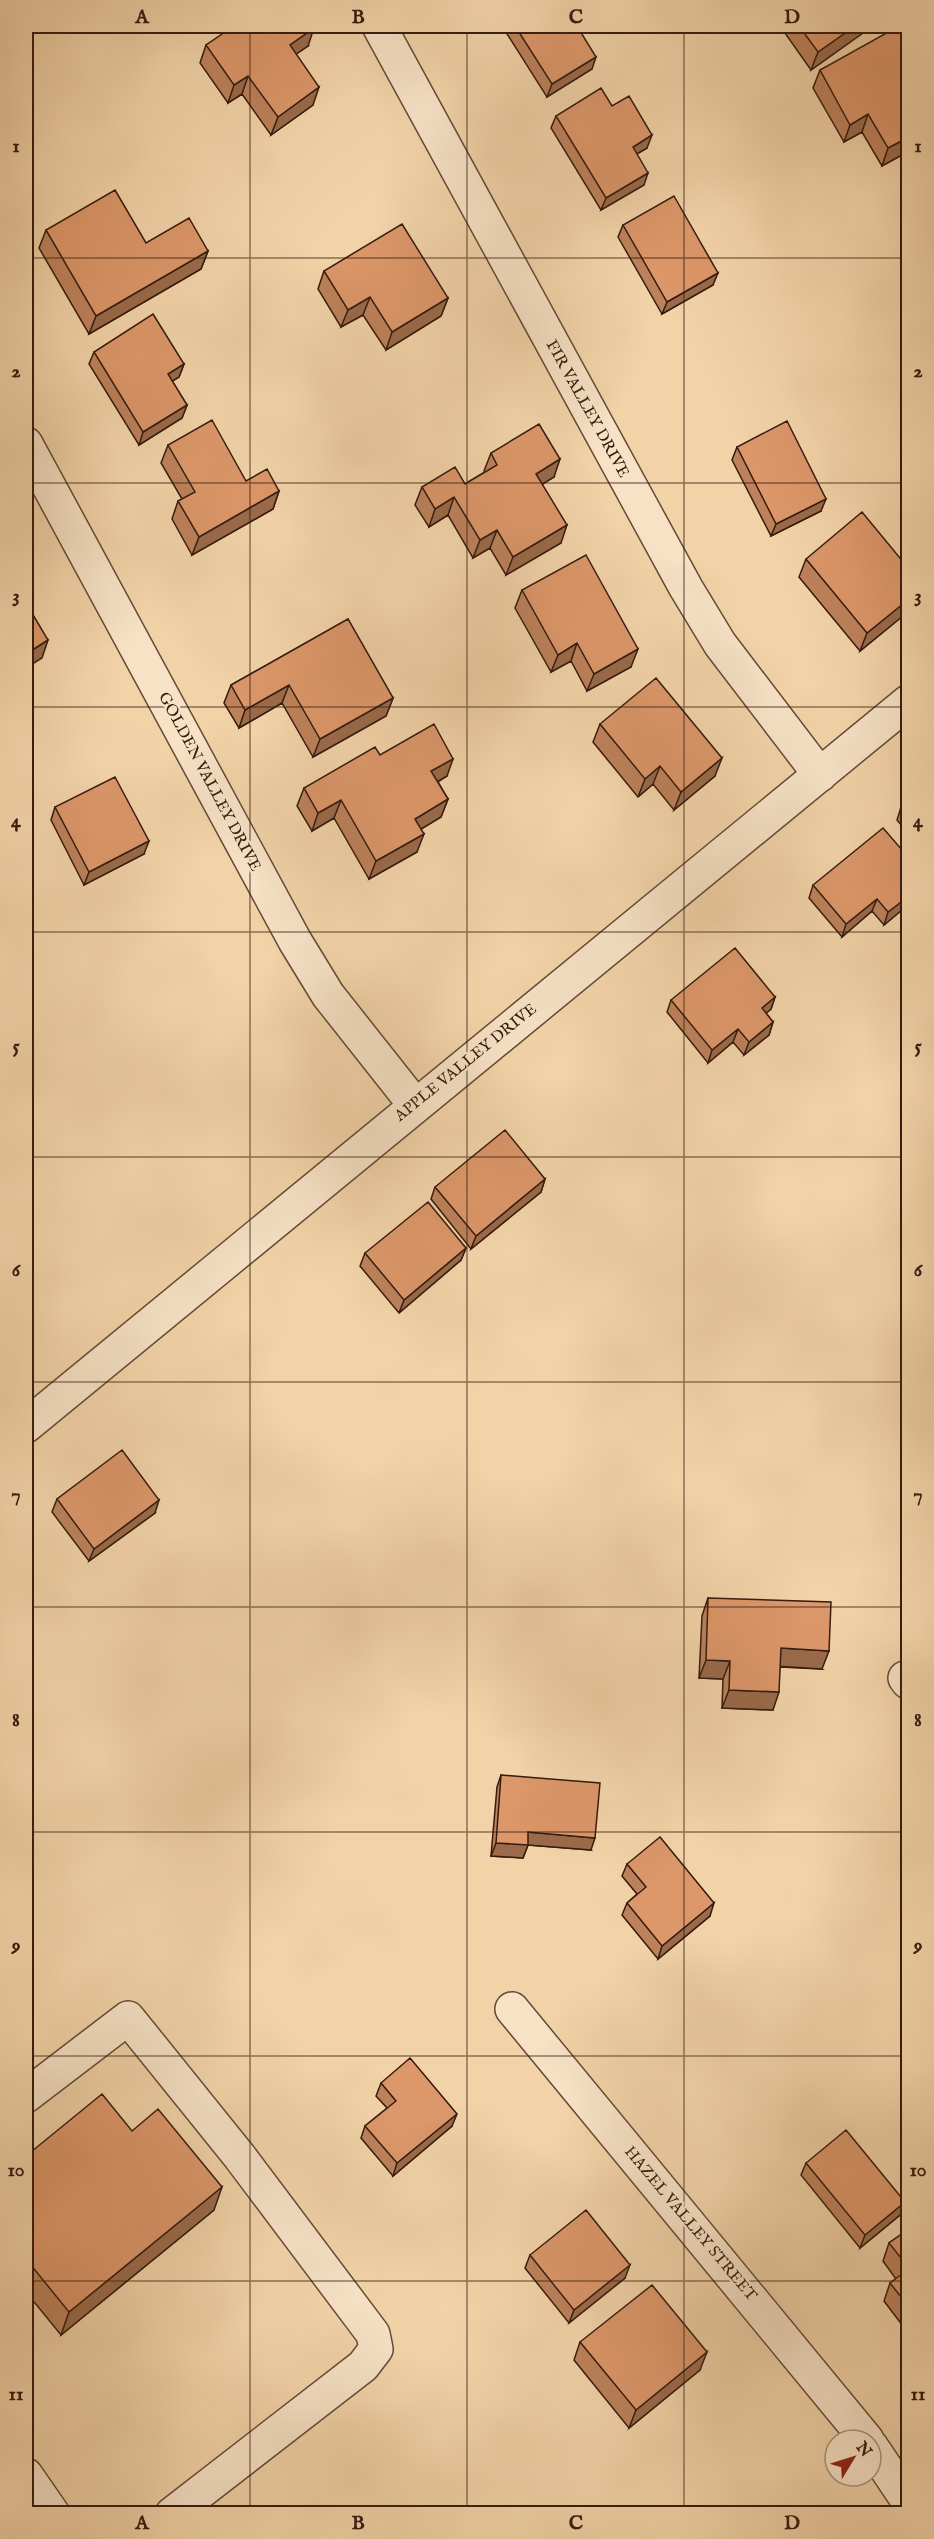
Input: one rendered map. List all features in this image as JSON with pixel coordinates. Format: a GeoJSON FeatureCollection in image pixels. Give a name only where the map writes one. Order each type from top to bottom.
{"type":"FeatureCollection","features":[{"type":"Feature","properties":{"kind":"street","name":"FIR VALLEY DRIVE"},"geometry":{"type":"LineString","coordinates":[[379,26],[686,588],[720,644],[820,775]]}},
{"type":"Feature","properties":{"kind":"street","name":"GOLDEN VALLEY DRIVE"},"geometry":{"type":"LineString","coordinates":[[26,444],[295,941],[328,995],[415,1105]]}},
{"type":"Feature","properties":{"kind":"street","name":"APPLE VALLEY DRIVE"},"geometry":{"type":"LineString","coordinates":[[26,1426],[909,702]]}},
{"type":"Feature","properties":{"kind":"street","name":"HAZEL VALLEY STREET"},"geometry":{"type":"LineString","coordinates":[[512,2009],[857,2428]]}},
{"type":"Feature","properties":{"kind":"street"},"geometry":{"type":"LineString","coordinates":[[26,2096],[128,2018],[240,2157],[373,2334],[376,2349],[363,2366],[172,2514]]}},
{"type":"Feature","properties":{"kind":"street"},"geometry":{"type":"LineString","coordinates":[[883,2463],[909,2500]]}},
{"type":"Feature","properties":{"kind":"street"},"geometry":{"type":"LineString","coordinates":[[26,2475],[53,2514]]}},
{"type":"Feature","properties":{"kind":"building"},"geometry":{"type":"Polygon","coordinates":[[[234,26],[313,26],[314,28],[290,45],[319,87],[278,117],[248,76],[234,85],[206,45],[234,26]]]}},
{"type":"Feature","properties":{"kind":"building"},"geometry":{"type":"Polygon","coordinates":[[[515,26],[577,26],[596,57],[552,84],[515,26]]]}},
{"type":"Feature","properties":{"kind":"building"},"geometry":{"type":"Polygon","coordinates":[[[799,26],[855,26],[818,52],[799,26]]]}},
{"type":"Feature","properties":{"kind":"building"},"geometry":{"type":"Polygon","coordinates":[[[899,26],[909,26],[909,62],[904,64],[909,73],[909,137],[888,148],[868,114],[850,125],[820,70],[899,26]]]}},
{"type":"Feature","properties":{"kind":"building"},"geometry":{"type":"Polygon","coordinates":[[[601,88],[612,106],[629,96],[652,135],[633,147],[648,173],[606,198],[556,116],[601,88]]]}},
{"type":"Feature","properties":{"kind":"building"},"geometry":{"type":"Polygon","coordinates":[[[115,190],[146,243],[189,218],[208,251],[96,316],[46,230],[115,190]]]}},
{"type":"Feature","properties":{"kind":"building"},"geometry":{"type":"Polygon","coordinates":[[[674,196],[718,273],[667,302],[623,225],[674,196]]]}},
{"type":"Feature","properties":{"kind":"building"},"geometry":{"type":"Polygon","coordinates":[[[402,224],[448,298],[392,332],[370,297],[348,310],[324,271],[402,224]]]}},
{"type":"Feature","properties":{"kind":"building"},"geometry":{"type":"Polygon","coordinates":[[[153,314],[184,364],[168,374],[187,405],[143,432],[94,352],[153,314]]]}},
{"type":"Feature","properties":{"kind":"building"},"geometry":{"type":"Polygon","coordinates":[[[212,420],[246,481],[267,469],[279,491],[199,537],[178,501],[195,492],[168,445],[212,420]]]}},
{"type":"Feature","properties":{"kind":"building"},"geometry":{"type":"Polygon","coordinates":[[[787,421],[826,499],[776,524],[737,447],[787,421]]]}},
{"type":"Feature","properties":{"kind":"building"},"geometry":{"type":"Polygon","coordinates":[[[539,424],[560,459],[536,474],[567,525],[513,557],[497,530],[480,540],[454,497],[435,509],[422,487],[455,467],[465,484],[497,465],[491,453],[539,424]]]}},
{"type":"Feature","properties":{"kind":"building"},"geometry":{"type":"Polygon","coordinates":[[[862,512],[909,569],[909,599],[867,633],[806,559],[862,512]]]}},
{"type":"Feature","properties":{"kind":"building"},"geometry":{"type":"Polygon","coordinates":[[[586,555],[638,649],[594,674],[577,643],[558,655],[522,590],[586,555]]]}},
{"type":"Feature","properties":{"kind":"building"},"geometry":{"type":"Polygon","coordinates":[[[26,603],[48,640],[26,654],[26,603]]]}},
{"type":"Feature","properties":{"kind":"building"},"geometry":{"type":"Polygon","coordinates":[[[348,619],[393,698],[320,739],[289,685],[245,710],[231,685],[348,619]]]}},
{"type":"Feature","properties":{"kind":"building"},"geometry":{"type":"Polygon","coordinates":[[[656,678],[722,758],[681,792],[660,766],[645,779],[600,724],[656,678]]]}},
{"type":"Feature","properties":{"kind":"building"},"geometry":{"type":"Polygon","coordinates":[[[434,724],[453,759],[431,771],[448,799],[415,819],[424,834],[376,861],[341,800],[318,813],[304,788],[375,747],[380,755],[434,724]]]}},
{"type":"Feature","properties":{"kind":"building"},"geometry":{"type":"Polygon","coordinates":[[[115,777],[149,841],[89,872],[55,807],[115,777]]]}},
{"type":"Feature","properties":{"kind":"building"},"geometry":{"type":"Polygon","coordinates":[[[909,801],[909,816],[901,807],[909,801]]]}},
{"type":"Feature","properties":{"kind":"building"},"geometry":{"type":"Polygon","coordinates":[[[883,828],[909,858],[909,896],[888,912],[877,899],[846,924],[813,885],[883,828]]]}},
{"type":"Feature","properties":{"kind":"building"},"geometry":{"type":"Polygon","coordinates":[[[735,948],[775,997],[762,1008],[773,1022],[749,1042],[738,1029],[712,1050],[671,1000],[735,948]]]}},
{"type":"Feature","properties":{"kind":"building"},"geometry":{"type":"Polygon","coordinates":[[[505,1130],[545,1179],[476,1236],[435,1187],[505,1130]]]}},
{"type":"Feature","properties":{"kind":"building"},"geometry":{"type":"Polygon","coordinates":[[[428,1202],[466,1248],[404,1300],[365,1253],[428,1202]]]}},
{"type":"Feature","properties":{"kind":"building"},"geometry":{"type":"Polygon","coordinates":[[[122,1450],[159,1500],[94,1549],[57,1499],[122,1450]]]}},
{"type":"Feature","properties":{"kind":"building"},"geometry":{"type":"Polygon","coordinates":[[[708,1598],[831,1602],[829,1651],[781,1648],[779,1692],[729,1690],[730,1661],[706,1660],[708,1598]]]}},
{"type":"Feature","properties":{"kind":"building"},"geometry":{"type":"Polygon","coordinates":[[[501,1775],[600,1783],[595,1838],[528,1832],[528,1845],[496,1843],[501,1775]]]}},
{"type":"Feature","properties":{"kind":"building"},"geometry":{"type":"Polygon","coordinates":[[[660,1837],[714,1903],[662,1946],[627,1903],[646,1887],[627,1864],[660,1837]]]}},
{"type":"Feature","properties":{"kind":"building"},"geometry":{"type":"Polygon","coordinates":[[[410,2058],[457,2114],[397,2163],[365,2126],[396,2101],[381,2083],[410,2058]]]}},
{"type":"Feature","properties":{"kind":"building"},"geometry":{"type":"Polygon","coordinates":[[[102,2094],[132,2131],[158,2109],[222,2187],[69,2312],[26,2259],[26,2169],[29,2166],[26,2156],[102,2094]]]}},
{"type":"Feature","properties":{"kind":"building"},"geometry":{"type":"Polygon","coordinates":[[[846,2130],[905,2202],[865,2235],[806,2163],[846,2130]]]}},
{"type":"Feature","properties":{"kind":"building"},"geometry":{"type":"Polygon","coordinates":[[[586,2210],[630,2265],[574,2310],[530,2255],[586,2210]]]}},
{"type":"Feature","properties":{"kind":"building"},"geometry":{"type":"Polygon","coordinates":[[[909,2229],[909,2268],[889,2243],[909,2229]]]}},
{"type":"Feature","properties":{"kind":"building"},"geometry":{"type":"Polygon","coordinates":[[[909,2269],[909,2307],[890,2283],[909,2269]]]}},
{"type":"Feature","properties":{"kind":"building"},"geometry":{"type":"Polygon","coordinates":[[[652,2285],[707,2352],[636,2410],[580,2342],[652,2285]]]}}]}
